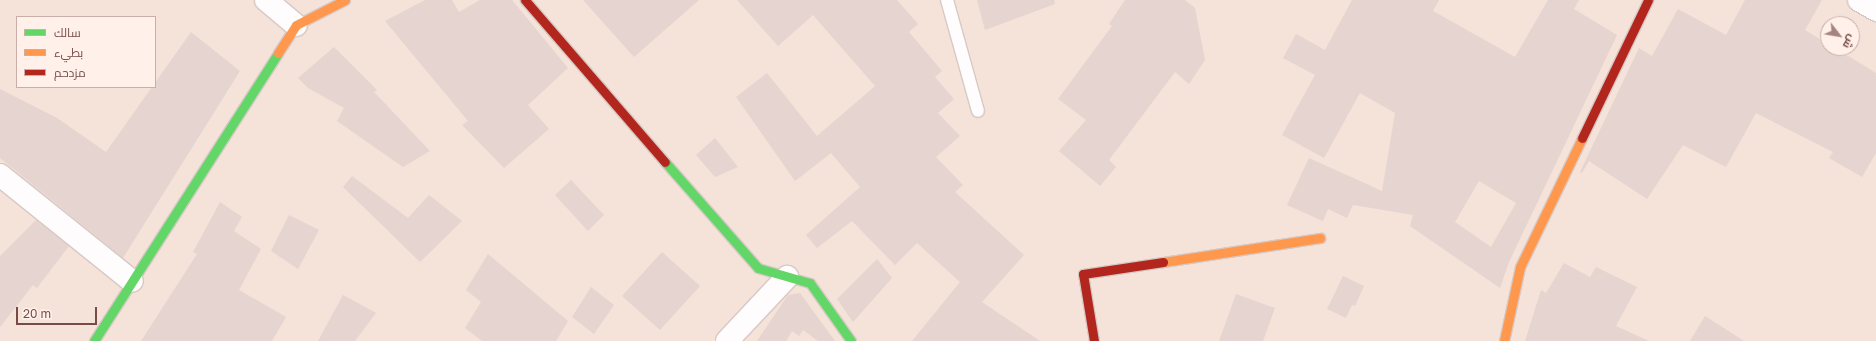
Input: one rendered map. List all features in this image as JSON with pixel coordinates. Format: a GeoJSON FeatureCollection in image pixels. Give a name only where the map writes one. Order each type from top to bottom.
{"type":"FeatureCollection","features":[{"type":"Feature","properties":{"kind":"street"},"geometry":{"type":"LineString","coordinates":[[266,0],[296,25]]}},
{"type":"Feature","properties":{"kind":"street"},"geometry":{"type":"LineString","coordinates":[[94,341],[296,25],[345,0]]}},
{"type":"Feature","properties":{"kind":"street"},"geometry":{"type":"LineString","coordinates":[[525,0],[758,268],[810,284],[851,341]]}},
{"type":"Feature","properties":{"kind":"street"},"geometry":{"type":"LineString","coordinates":[[1504,341],[1520,267],[1648,0]]}},
{"type":"Feature","properties":{"kind":"street"},"geometry":{"type":"LineString","coordinates":[[1859,0],[1876,10]]}},
{"type":"Feature","properties":{"kind":"street"},"geometry":{"type":"LineString","coordinates":[[0,175],[132,281]]}},
{"type":"Feature","properties":{"kind":"street"},"geometry":{"type":"LineString","coordinates":[[1094,341],[1083,274],[1320,238]]}},
{"type":"Feature","properties":{"kind":"street"},"geometry":{"type":"LineString","coordinates":[[727,341],[787,277]]}},
{"type":"Feature","properties":{"kind":"lane"},"geometry":{"type":"LineString","coordinates":[[947,0],[978,111]]}},
{"type":"Feature","properties":{"kind":"shaded area"},"geometry":{"type":"Polygon","coordinates":[[[0,0],[1876,0],[1876,341],[0,341],[0,0]]]}},
{"type":"Feature","properties":{"kind":"building"},"geometry":{"type":"Polygon","coordinates":[[[425,0],[452,0],[459,12],[480,0],[512,0],[568,68],[528,105],[549,129],[504,168],[462,125],[468,121],[385,21],[425,0]]]}},
{"type":"Feature","properties":{"kind":"building"},"geometry":{"type":"Polygon","coordinates":[[[583,0],[699,0],[634,57],[583,0]]]}},
{"type":"Feature","properties":{"kind":"building"},"geometry":{"type":"Polygon","coordinates":[[[737,0],[897,0],[918,24],[909,32],[942,71],[935,77],[954,99],[938,113],[960,136],[936,157],[963,185],[955,192],[1024,255],[982,302],[1040,341],[912,341],[960,282],[917,243],[895,265],[852,221],[817,248],[806,235],[860,187],[831,153],[795,181],[736,97],[767,73],[817,136],[875,86],[813,15],[778,46],[737,0]]]}},
{"type":"Feature","properties":{"kind":"building"},"geometry":{"type":"Polygon","coordinates":[[[977,0],[1054,0],[1055,4],[985,30],[977,0]]]}},
{"type":"Feature","properties":{"kind":"building"},"geometry":{"type":"Polygon","coordinates":[[[1125,0],[1185,0],[1195,8],[1205,60],[1189,84],[1175,72],[1109,160],[1116,167],[1100,186],[1059,151],[1086,120],[1058,99],[1112,26],[1109,24],[1125,0]]]}},
{"type":"Feature","properties":{"kind":"building"},"geometry":{"type":"Polygon","coordinates":[[[1352,0],[1439,0],[1433,11],[1515,57],[1548,0],[1579,0],[1574,9],[1617,35],[1509,262],[1500,288],[1410,226],[1413,215],[1353,205],[1347,218],[1328,209],[1323,221],[1287,205],[1309,158],[1382,191],[1395,113],[1360,93],[1324,158],[1282,135],[1315,75],[1283,58],[1296,34],[1325,50],[1352,0]],[[1479,181],[1455,222],[1491,247],[1516,203],[1479,181]]]}},
{"type":"Feature","properties":{"kind":"building"},"geometry":{"type":"Polygon","coordinates":[[[1745,0],[1822,0],[1805,30],[1820,39],[1820,56],[1848,56],[1876,73],[1876,153],[1862,177],[1829,158],[1833,152],[1756,113],[1726,167],[1683,145],[1647,199],[1589,161],[1582,173],[1580,172],[1639,48],[1652,56],[1678,9],[1726,35],[1745,0]]]}},
{"type":"Feature","properties":{"kind":"building"},"geometry":{"type":"Polygon","coordinates":[[[191,32],[240,71],[123,258],[0,158],[0,89],[57,118],[106,152],[151,88],[156,88],[156,81],[191,32]]]}},
{"type":"Feature","properties":{"kind":"building"},"geometry":{"type":"Polygon","coordinates":[[[334,47],[377,90],[374,92],[430,151],[403,167],[337,121],[344,108],[308,88],[298,78],[334,47]]]}},
{"type":"Feature","properties":{"kind":"building"},"geometry":{"type":"Polygon","coordinates":[[[715,138],[738,167],[715,177],[696,155],[715,138]]]}},
{"type":"Feature","properties":{"kind":"building"},"geometry":{"type":"Polygon","coordinates":[[[352,176],[408,218],[429,195],[462,221],[420,262],[343,187],[352,176]]]}},
{"type":"Feature","properties":{"kind":"building"},"geometry":{"type":"Polygon","coordinates":[[[571,180],[604,215],[588,231],[555,195],[571,180]]]}},
{"type":"Feature","properties":{"kind":"building"},"geometry":{"type":"Polygon","coordinates":[[[220,202],[242,217],[234,231],[261,249],[239,290],[286,317],[272,341],[141,341],[197,254],[193,252],[220,202]]]}},
{"type":"Feature","properties":{"kind":"building"},"geometry":{"type":"Polygon","coordinates":[[[289,215],[319,230],[298,269],[271,251],[289,215]]]}},
{"type":"Feature","properties":{"kind":"building"},"geometry":{"type":"Polygon","coordinates":[[[36,220],[69,246],[37,288],[33,285],[0,327],[0,256],[36,220]]]}},
{"type":"Feature","properties":{"kind":"building"},"geometry":{"type":"Polygon","coordinates":[[[662,252],[700,286],[660,330],[622,296],[662,252]]]}},
{"type":"Feature","properties":{"kind":"building"},"geometry":{"type":"Polygon","coordinates":[[[488,254],[568,321],[556,341],[482,341],[465,328],[481,302],[466,290],[488,254]]]}},
{"type":"Feature","properties":{"kind":"building"},"geometry":{"type":"Polygon","coordinates":[[[877,259],[892,278],[853,322],[837,299],[877,259]]]}},
{"type":"Feature","properties":{"kind":"building"},"geometry":{"type":"Polygon","coordinates":[[[1564,263],[1590,277],[1596,267],[1637,287],[1616,326],[1649,341],[1525,341],[1541,290],[1546,293],[1564,263]]]}},
{"type":"Feature","properties":{"kind":"building"},"geometry":{"type":"Polygon","coordinates":[[[1343,276],[1364,286],[1355,306],[1352,305],[1346,318],[1327,309],[1343,276]]]}},
{"type":"Feature","properties":{"kind":"building"},"geometry":{"type":"Polygon","coordinates":[[[591,287],[614,305],[594,334],[572,317],[591,287]]]}},
{"type":"Feature","properties":{"kind":"building"},"geometry":{"type":"Polygon","coordinates":[[[800,293],[835,341],[818,341],[803,330],[799,336],[792,331],[786,341],[757,341],[788,295],[800,293]]]}},
{"type":"Feature","properties":{"kind":"building"},"geometry":{"type":"Polygon","coordinates":[[[1236,294],[1275,308],[1263,341],[1219,341],[1236,294]]]}},
{"type":"Feature","properties":{"kind":"building"},"geometry":{"type":"Polygon","coordinates":[[[343,295],[376,313],[355,341],[318,341],[343,295]]]}},
{"type":"Feature","properties":{"kind":"building"},"geometry":{"type":"Polygon","coordinates":[[[1705,316],[1744,341],[1690,341],[1705,316]]]}},
{"type":"Feature","properties":{"kind":"traffic: fast"},"geometry":{"type":"LineString","coordinates":[[94,341],[278,53]]}},
{"type":"Feature","properties":{"kind":"traffic: fast"},"geometry":{"type":"LineString","coordinates":[[665,162],[758,268],[810,283],[851,341]]}},
{"type":"Feature","properties":{"kind":"traffic: slow"},"geometry":{"type":"LineString","coordinates":[[278,53],[296,25],[345,0]]}},
{"type":"Feature","properties":{"kind":"traffic: slow"},"geometry":{"type":"LineString","coordinates":[[1504,341],[1520,267],[1582,138]]}},
{"type":"Feature","properties":{"kind":"traffic: slow"},"geometry":{"type":"LineString","coordinates":[[1163,262],[1320,238]]}},
{"type":"Feature","properties":{"kind":"traffic: jam"},"geometry":{"type":"LineString","coordinates":[[525,0],[665,162]]}},
{"type":"Feature","properties":{"kind":"traffic: jam"},"geometry":{"type":"LineString","coordinates":[[1582,138],[1648,0]]}},
{"type":"Feature","properties":{"kind":"traffic: jam"},"geometry":{"type":"LineString","coordinates":[[1094,341],[1083,274],[1163,262]]}}]}
